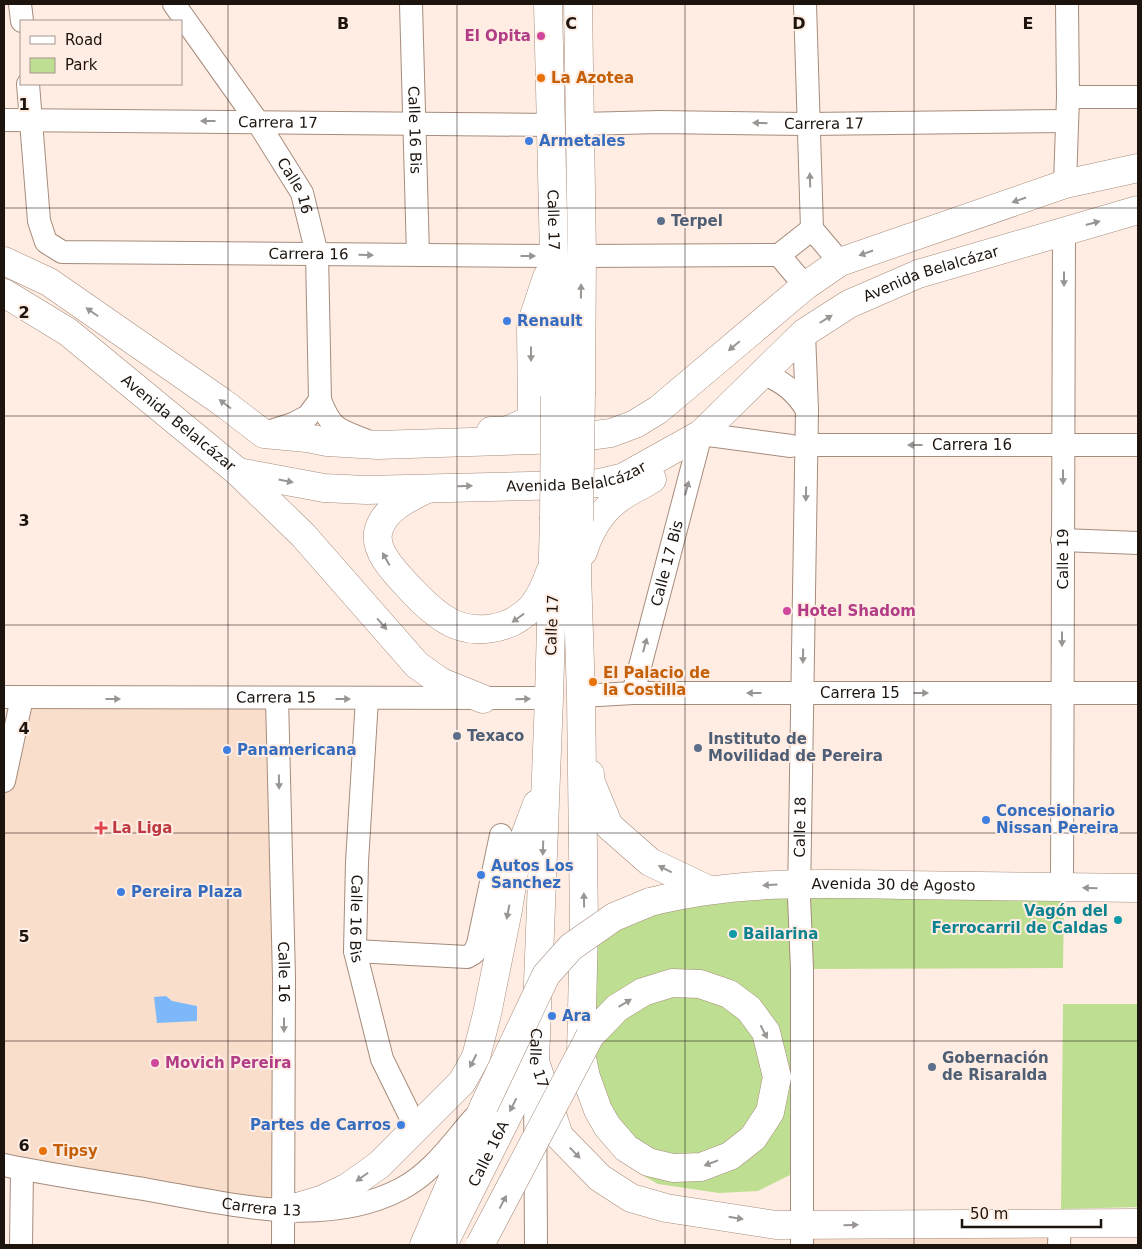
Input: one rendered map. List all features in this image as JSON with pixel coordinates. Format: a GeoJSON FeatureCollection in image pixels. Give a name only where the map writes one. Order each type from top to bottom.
{"type":"FeatureCollection","features":[{"type":"Feature","properties":{"kind":"main road","name":"Calle 17"},"geometry":{"type":"LineString","coordinates":[[548,4],[554,256],[568,394]]}},
{"type":"Feature","properties":{"kind":"main road","name":"Calle 17"},"geometry":{"type":"LineString","coordinates":[[535,1062],[550,698],[565,568],[568,394],[582,256],[578,4]]}},
{"type":"Feature","properties":{"kind":"main road"},"geometry":{"type":"LineString","coordinates":[[4,261],[49,282],[222,402],[264,434],[327,442],[378,445],[565,440],[611,433],[636,424],[658,410],[805,286],[840,262],[1065,184],[1138,168]]}},
{"type":"Feature","properties":{"kind":"main road","name":"Avenida Belalcázar"},"geometry":{"type":"LineString","coordinates":[[4,293],[68,332],[238,472],[324,488],[366,490],[599,483],[624,477],[701,434],[804,333],[850,304],[918,274],[1138,210]]}},
{"type":"Feature","properties":{"kind":"main road"},"geometry":{"type":"LineString","coordinates":[[345,432],[506,430],[530,420],[532,414],[531,325],[554,256]]}},
{"type":"Feature","properties":{"kind":"main road"},"geometry":{"type":"LineString","coordinates":[[432,487],[405,499],[380,524],[377,535],[380,548],[390,566],[420,600],[444,619],[461,626],[479,630],[497,628],[516,621],[532,606],[543,590],[565,568],[608,507],[623,495],[666,470],[701,434]]}},
{"type":"Feature","properties":{"kind":"main road"},"geometry":{"type":"LineString","coordinates":[[238,472],[303,535],[417,664],[441,682],[482,699]]}},
{"type":"Feature","properties":{"kind":"main road","name":"Calle 17"},"geometry":{"type":"LineString","coordinates":[[565,568],[582,696],[585,1045]]}},
{"type":"Feature","properties":{"kind":"main road"},"geometry":{"type":"LineString","coordinates":[[582,696],[590,780],[608,826],[650,862],[709,890]]}},
{"type":"Feature","properties":{"kind":"main road"},"geometry":{"type":"LineString","coordinates":[[284,1211],[321,1200],[348,1187],[379,1165],[462,1082],[476,1056],[487,1014],[516,860],[546,781]]}},
{"type":"Feature","properties":{"kind":"main road","name":"Avenida 30 de Agosto"},"geometry":{"type":"LineString","coordinates":[[424,1245],[484,1106],[546,975],[571,947],[614,917],[650,902],[683,894],[709,890],[800,883],[1138,888]]}},
{"type":"Feature","properties":{"kind":"main road"},"geometry":{"type":"LineString","coordinates":[[480,1245],[585,1045],[617,1008],[643,992],[672,983],[700,984],[729,994],[749,1009],[766,1032],[777,1077],[770,1112],[753,1138],[730,1156],[701,1167],[673,1168],[648,1162],[626,1148],[607,1126],[598,1110],[586,1078],[585,1045]]}},
{"type":"Feature","properties":{"kind":"main road"},"geometry":{"type":"LineString","coordinates":[[535,1062],[559,1136],[600,1178],[632,1198],[666,1208],[776,1224],[802,1235],[1059,1234],[1138,1223]]}},
{"type":"Feature","properties":{"kind":"main road","name":"Calle 16A"},"geometry":{"type":"LineString","coordinates":[[443,1245],[535,1062]]}},
{"type":"Feature","properties":{"kind":"street"},"geometry":{"type":"LineString","coordinates":[[20,4],[22,20]]}},
{"type":"Feature","properties":{"kind":"street","name":"Calle 16"},"geometry":{"type":"LineString","coordinates":[[174,4],[257,121],[302,193],[317,254],[320,400],[333,425],[345,432],[378,445]]}},
{"type":"Feature","properties":{"kind":"street","name":"Calle 16 Bis"},"geometry":{"type":"LineString","coordinates":[[411,4],[418,255]]}},
{"type":"Feature","properties":{"kind":"street"},"geometry":{"type":"LineString","coordinates":[[805,4],[812,228],[840,262]]}},
{"type":"Feature","properties":{"kind":"street"},"geometry":{"type":"LineString","coordinates":[[1065,184],[1068,97],[1067,4]]}},
{"type":"Feature","properties":{"kind":"street"},"geometry":{"type":"LineString","coordinates":[[28,85],[32,121]]}},
{"type":"Feature","properties":{"kind":"street"},"geometry":{"type":"LineString","coordinates":[[1068,97],[1138,97]]}},
{"type":"Feature","properties":{"kind":"street","name":"Carrera 17"},"geometry":{"type":"LineString","coordinates":[[4,120],[551,124]]}},
{"type":"Feature","properties":{"kind":"street","name":"Carrera 16"},"geometry":{"type":"LineString","coordinates":[[32,121],[39,221],[46,242],[62,252],[554,256]]}},
{"type":"Feature","properties":{"kind":"street","name":"Carrera 17"},"geometry":{"type":"LineString","coordinates":[[580,124],[660,122],[808,124],[1067,121]]}},
{"type":"Feature","properties":{"kind":"street"},"geometry":{"type":"LineString","coordinates":[[582,256],[780,256],[812,228]]}},
{"type":"Feature","properties":{"kind":"street","name":"Calle 19"},"geometry":{"type":"LineString","coordinates":[[1062,887],[1061,693],[1064,230]]}},
{"type":"Feature","properties":{"kind":"street"},"geometry":{"type":"LineString","coordinates":[[780,256],[805,286]]}},
{"type":"Feature","properties":{"kind":"street","name":"Calle 18"},"geometry":{"type":"LineString","coordinates":[[802,1235],[800,883],[802,693],[799,446],[807,410],[804,333]]}},
{"type":"Feature","properties":{"kind":"street"},"geometry":{"type":"LineString","coordinates":[[763,374],[777,379],[789,387],[807,410]]}},
{"type":"Feature","properties":{"kind":"street"},"geometry":{"type":"LineString","coordinates":[[264,434],[293,424],[308,416],[320,400]]}},
{"type":"Feature","properties":{"kind":"street","name":"Carrera 16"},"geometry":{"type":"LineString","coordinates":[[701,434],[799,446],[1138,445]]}},
{"type":"Feature","properties":{"kind":"street","name":"Calle 17 Bis"},"geometry":{"type":"LineString","coordinates":[[633,693],[701,434]]}},
{"type":"Feature","properties":{"kind":"street"},"geometry":{"type":"LineString","coordinates":[[1062,540],[1138,543]]}},
{"type":"Feature","properties":{"kind":"street","name":"Carrera 15"},"geometry":{"type":"LineString","coordinates":[[582,696],[633,693],[1138,693]]}},
{"type":"Feature","properties":{"kind":"street"},"geometry":{"type":"LineString","coordinates":[[4,781],[13,698]]}},
{"type":"Feature","properties":{"kind":"street","name":"Carrera 15"},"geometry":{"type":"LineString","coordinates":[[13,698],[550,698]]}},
{"type":"Feature","properties":{"kind":"street","name":"Calle 16"},"geometry":{"type":"LineString","coordinates":[[277,698],[284,976],[283,1245]]}},
{"type":"Feature","properties":{"kind":"street","name":"Calle 16 Bis"},"geometry":{"type":"LineString","coordinates":[[367,698],[357,862],[355,951],[382,1059],[416,1128]]}},
{"type":"Feature","properties":{"kind":"street"},"geometry":{"type":"LineString","coordinates":[[355,951],[467,957],[474,952],[478,944],[501,835]]}},
{"type":"Feature","properties":{"kind":"street","name":"Calle 17"},"geometry":{"type":"LineString","coordinates":[[535,1062],[536,1245]]}},
{"type":"Feature","properties":{"kind":"street","name":"Carrera 13"},"geometry":{"type":"LineString","coordinates":[[13,1167],[284,1211],[335,1210],[368,1203],[402,1188],[430,1169],[484,1106]]}},
{"type":"Feature","properties":{"kind":"street"},"geometry":{"type":"LineString","coordinates":[[13,1167],[21,1245]]}},
{"type":"Feature","properties":{"kind":"shaded area","name":"Pereira Plaza"},"geometry":{"type":"Polygon","coordinates":[[[22,698],[277,698],[284,1211],[4,1165],[4,781],[22,698]]]}},
{"type":"Feature","properties":{"kind":"shaded area"},"geometry":{"type":"Polygon","coordinates":[[[1060,1223],[1059,1245],[802,1245],[803,1225],[1060,1223]]]}},
{"type":"Feature","properties":{"kind":"green space"},"geometry":{"type":"Polygon","coordinates":[[[799,897],[1064,901],[1063,968],[802,969],[802,1169],[758,1191],[719,1193],[658,1184],[637,1172],[626,1148],[598,1110],[584,938],[650,902],[799,897]]]}},
{"type":"Feature","properties":{"kind":"green space"},"geometry":{"type":"Polygon","coordinates":[[[1063,1004],[1138,1004],[1138,1207],[1061,1209],[1063,1004]]]}},
{"type":"Feature","properties":{"kind":"water"},"geometry":{"type":"Polygon","coordinates":[[[166,996],[172,1001],[197,1006],[197,1021],[157,1023],[154,997],[166,996]]]}},
{"type":"Feature","properties":{"kind":"place","name":"El Opita"},"geometry":{"type":"Point","coordinates":[541,36]}},
{"type":"Feature","properties":{"kind":"place","name":"La Azotea"},"geometry":{"type":"Point","coordinates":[541,78]}},
{"type":"Feature","properties":{"kind":"place","name":"Armetales"},"geometry":{"type":"Point","coordinates":[529,141]}},
{"type":"Feature","properties":{"kind":"place","name":"Terpel"},"geometry":{"type":"Point","coordinates":[661,221]}},
{"type":"Feature","properties":{"kind":"place","name":"Renault"},"geometry":{"type":"Point","coordinates":[507,321]}},
{"type":"Feature","properties":{"kind":"place","name":"Hotel Shadom"},"geometry":{"type":"Point","coordinates":[787,611]}},
{"type":"Feature","properties":{"kind":"place","name":"El Palacio de la Costilla"},"geometry":{"type":"Point","coordinates":[593,682]}},
{"type":"Feature","properties":{"kind":"place","name":"Texaco"},"geometry":{"type":"Point","coordinates":[457,736]}},
{"type":"Feature","properties":{"kind":"place","name":"Instituto de Movilidad de Pereira"},"geometry":{"type":"Point","coordinates":[698,748]}},
{"type":"Feature","properties":{"kind":"place","name":"Panamericana"},"geometry":{"type":"Point","coordinates":[227,750]}},
{"type":"Feature","properties":{"kind":"place","name":"Concesionario Nissan Pereira"},"geometry":{"type":"Point","coordinates":[986,820]}},
{"type":"Feature","properties":{"kind":"place","name":"La Liga"},"geometry":{"type":"Point","coordinates":[101,828]}},
{"type":"Feature","properties":{"kind":"place","name":"Autos Los Sanchez"},"geometry":{"type":"Point","coordinates":[481,875]}},
{"type":"Feature","properties":{"kind":"place","name":"Pereira Plaza"},"geometry":{"type":"Point","coordinates":[121,892]}},
{"type":"Feature","properties":{"kind":"place","name":"Vagón del Ferrocarril de Caldas"},"geometry":{"type":"Point","coordinates":[1118,920]}},
{"type":"Feature","properties":{"kind":"place","name":"Bailarina"},"geometry":{"type":"Point","coordinates":[733,934]}},
{"type":"Feature","properties":{"kind":"place","name":"Ara"},"geometry":{"type":"Point","coordinates":[552,1016]}},
{"type":"Feature","properties":{"kind":"place","name":"Movich Pereira"},"geometry":{"type":"Point","coordinates":[155,1063]}},
{"type":"Feature","properties":{"kind":"place","name":"Gobernación de Risaralda"},"geometry":{"type":"Point","coordinates":[932,1067]}},
{"type":"Feature","properties":{"kind":"place","name":"Partes de Carros"},"geometry":{"type":"Point","coordinates":[401,1125]}},
{"type":"Feature","properties":{"kind":"place","name":"Tipsy"},"geometry":{"type":"Point","coordinates":[43,1151]}}]}
